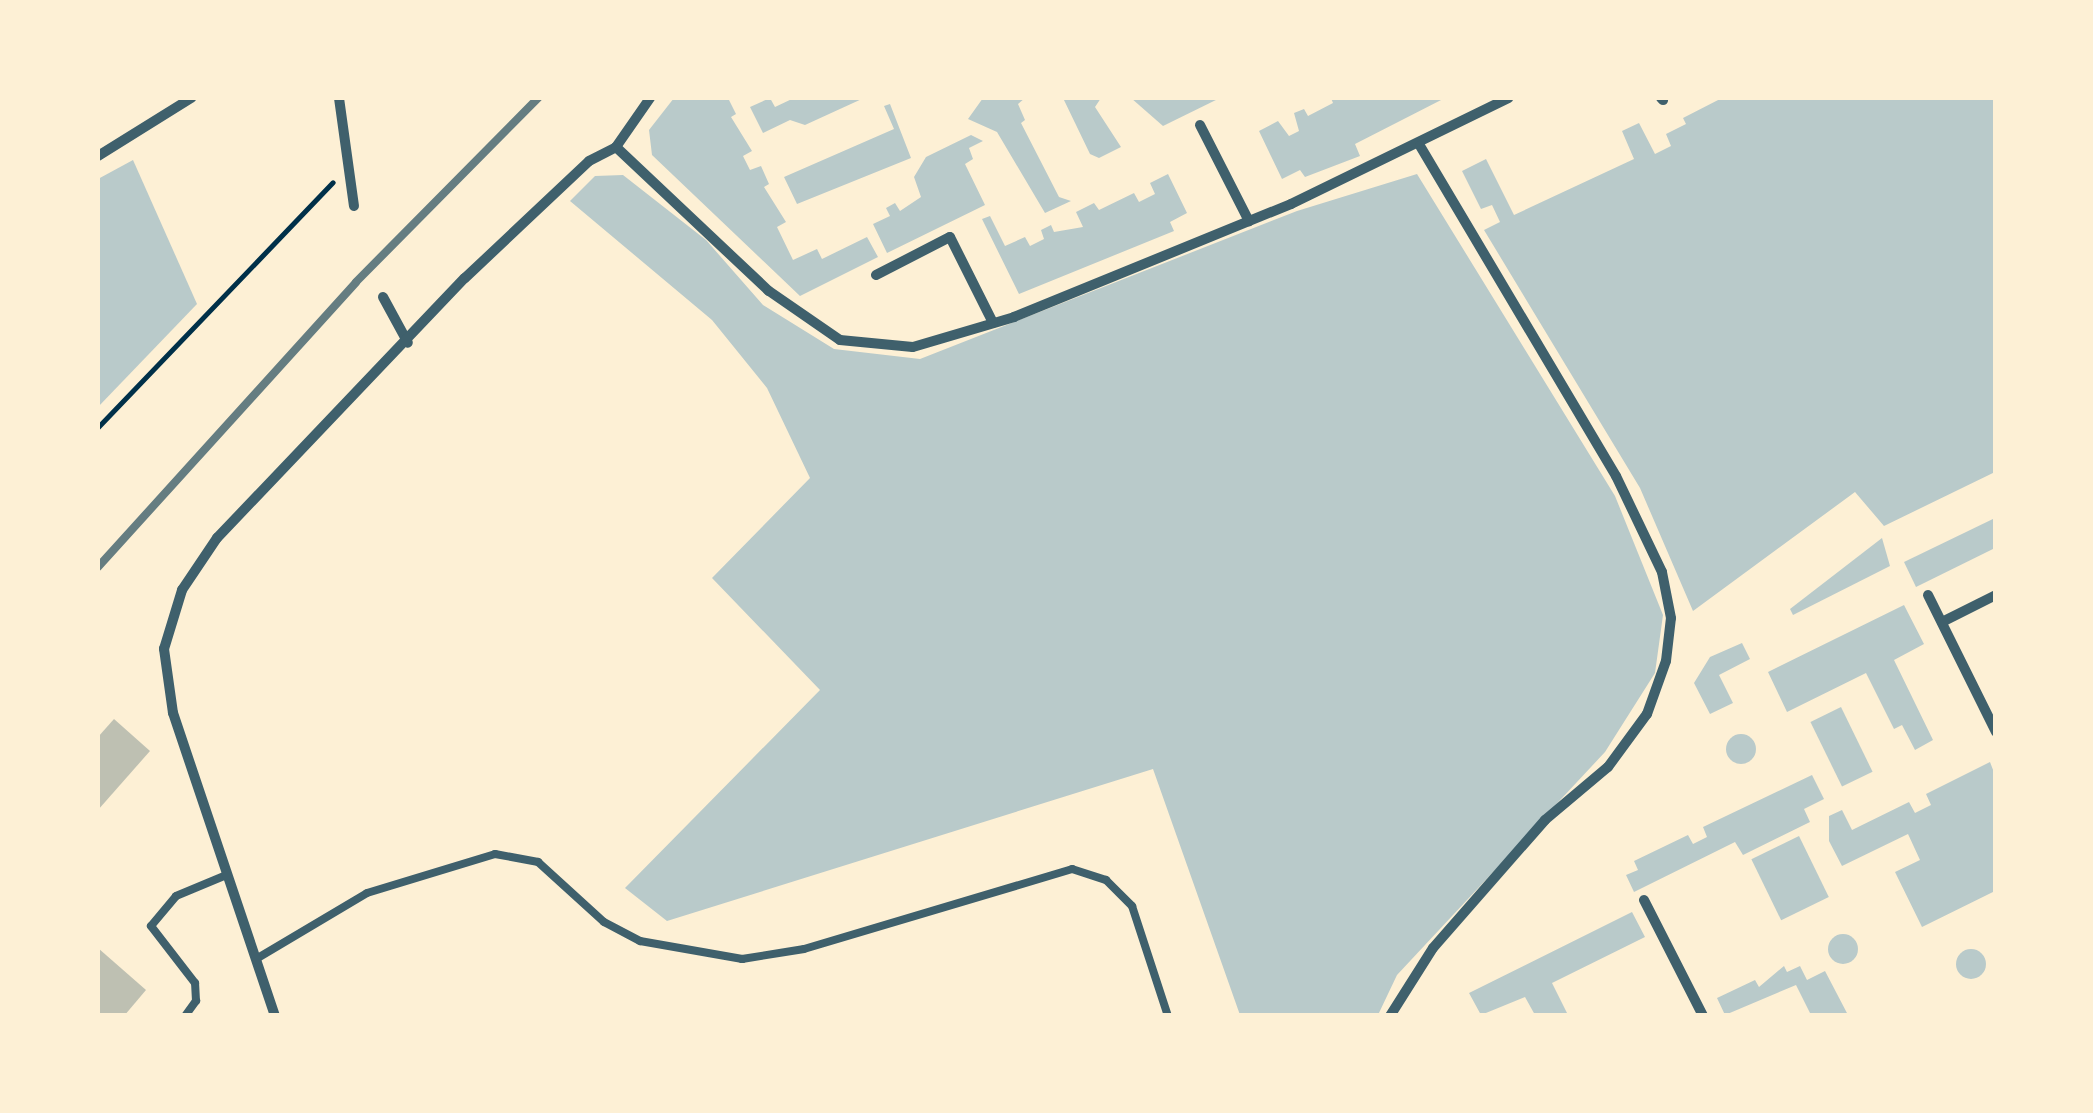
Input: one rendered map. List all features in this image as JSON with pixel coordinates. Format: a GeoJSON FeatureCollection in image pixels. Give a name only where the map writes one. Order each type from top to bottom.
{"type":"FeatureCollection","features":[{"type":"Feature","properties":{"kind":"street"},"geometry":{"type":"LineString","coordinates":[[98,156],[191,98]]}},
{"type":"Feature","properties":{"kind":"street"},"geometry":{"type":"LineString","coordinates":[[340,98],[336,112],[354,206]]}},
{"type":"Feature","properties":{"kind":"street"},"geometry":{"type":"LineString","coordinates":[[275,1016],[224,876],[167,687],[164,649],[182,590],[217,538],[558,189],[616,147],[650,98]]}},
{"type":"Feature","properties":{"kind":"street"},"geometry":{"type":"LineString","coordinates":[[616,147],[769,291],[840,340],[913,347],[993,323],[1249,221],[1420,146],[1504,98]]}},
{"type":"Feature","properties":{"kind":"street"},"geometry":{"type":"LineString","coordinates":[[1200,125],[1249,221]]}},
{"type":"Feature","properties":{"kind":"street"},"geometry":{"type":"LineString","coordinates":[[1390,1016],[1432,948],[1545,820],[1608,767],[1646,714],[1666,661],[1671,618],[1662,572],[1616,476],[1420,146]]}},
{"type":"Feature","properties":{"kind":"street"},"geometry":{"type":"LineString","coordinates":[[876,274],[950,237],[993,323]]}},
{"type":"Feature","properties":{"kind":"street"},"geometry":{"type":"LineString","coordinates":[[384,296],[408,343]]}},
{"type":"Feature","properties":{"kind":"street"},"geometry":{"type":"LineString","coordinates":[[1928,595],[1996,732]]}},
{"type":"Feature","properties":{"kind":"street"},"geometry":{"type":"LineString","coordinates":[[1942,622],[1996,595]]}},
{"type":"Feature","properties":{"kind":"street"},"geometry":{"type":"LineString","coordinates":[[1644,900],[1703,1016]]}},
{"type":"Feature","properties":{"kind":"lane"},"geometry":{"type":"LineString","coordinates":[[256,959],[367,893],[496,854],[538,862],[604,922],[640,941],[742,958],[804,949],[1072,870],[1106,880],[1132,906],[1168,1016]]}},
{"type":"Feature","properties":{"kind":"lane"},"geometry":{"type":"LineString","coordinates":[[185,1016],[196,1001],[195,983],[152,926],[176,896],[224,876]]}},
{"type":"Feature","properties":{"kind":"path"},"geometry":{"type":"LineString","coordinates":[[98,427],[334,182]]}},
{"type":"Feature","properties":{"kind":"shaded area"},"geometry":{"type":"Polygon","coordinates":[[[674,98],[728,98],[736,114],[731,117],[752,151],[743,156],[750,170],[761,166],[769,184],[764,187],[786,222],[777,227],[793,260],[817,249],[822,259],[867,237],[878,257],[800,296],[652,155],[649,130],[674,98]]]}},
{"type":"Feature","properties":{"kind":"shaded area"},"geometry":{"type":"Polygon","coordinates":[[[770,98],[775,107],[794,98],[864,98],[805,125],[790,120],[763,133],[750,107],[770,98]]]}},
{"type":"Feature","properties":{"kind":"shaded area"},"geometry":{"type":"Polygon","coordinates":[[[983,98],[1025,98],[1018,104],[1025,120],[1021,123],[1059,197],[1071,201],[1045,213],[997,132],[968,119],[983,98]]]}},
{"type":"Feature","properties":{"kind":"shaded area"},"geometry":{"type":"Polygon","coordinates":[[[1063,98],[1101,98],[1095,107],[1121,147],[1099,158],[1090,154],[1063,98]]]}},
{"type":"Feature","properties":{"kind":"shaded area"},"geometry":{"type":"Polygon","coordinates":[[[1131,98],[1220,98],[1163,126],[1131,98]]]}},
{"type":"Feature","properties":{"kind":"shaded area"},"geometry":{"type":"Polygon","coordinates":[[[1331,98],[1445,98],[1355,144],[1360,156],[1305,177],[1300,170],[1282,179],[1259,131],[1278,121],[1289,136],[1299,131],[1294,113],[1304,109],[1308,116],[1333,103],[1331,98]]]}},
{"type":"Feature","properties":{"kind":"shaded area"},"geometry":{"type":"Polygon","coordinates":[[[1722,98],[1995,98],[1995,472],[1884,526],[1855,492],[1693,611],[1640,488],[1484,230],[1500,222],[1492,205],[1481,209],[1462,171],[1486,159],[1514,215],[1634,159],[1622,131],[1639,123],[1655,154],[1671,146],[1666,134],[1686,124],[1683,118],[1722,98]]]}},
{"type":"Feature","properties":{"kind":"shaded area"},"geometry":{"type":"Polygon","coordinates":[[[890,104],[911,158],[797,204],[784,177],[894,129],[884,106],[890,104]]]}},
{"type":"Feature","properties":{"kind":"shaded area"},"geometry":{"type":"Polygon","coordinates":[[[971,135],[983,141],[969,148],[973,159],[965,164],[985,205],[887,253],[873,224],[890,216],[886,208],[895,203],[900,211],[921,197],[914,177],[926,157],[971,135]]]}},
{"type":"Feature","properties":{"kind":"shaded area"},"geometry":{"type":"Polygon","coordinates":[[[133,160],[197,304],[98,407],[98,179],[133,160]]]}},
{"type":"Feature","properties":{"kind":"shaded area"},"geometry":{"type":"Polygon","coordinates":[[[1168,174],[1187,213],[1170,222],[1174,231],[1019,294],[982,219],[990,216],[1005,246],[1025,237],[1030,246],[1044,239],[1041,230],[1051,225],[1054,232],[1083,227],[1076,212],[1094,203],[1099,210],[1134,193],[1139,202],[1155,194],[1150,183],[1168,174]]]}},
{"type":"Feature","properties":{"kind":"shaded area"},"geometry":{"type":"Polygon","coordinates":[[[1417,174],[1615,496],[1663,615],[1655,673],[1605,752],[1397,975],[1378,1015],[1240,1015],[1153,769],[667,921],[625,888],[820,690],[712,578],[810,478],[767,388],[712,320],[570,201],[595,176],[623,175],[706,240],[763,305],[834,349],[920,359],[1297,211],[1417,174]]]}},
{"type":"Feature","properties":{"kind":"shaded area"},"geometry":{"type":"Polygon","coordinates":[[[1995,518],[1995,548],[1916,587],[1904,562],[1995,518]]]}},
{"type":"Feature","properties":{"kind":"shaded area"},"geometry":{"type":"Polygon","coordinates":[[[1882,538],[1890,566],[1793,615],[1790,609],[1882,538]]]}},
{"type":"Feature","properties":{"kind":"shaded area"},"geometry":{"type":"Polygon","coordinates":[[[1904,605],[1924,644],[1894,660],[1933,740],[1915,750],[1902,725],[1894,729],[1866,673],[1787,712],[1768,672],[1904,605]]]}},
{"type":"Feature","properties":{"kind":"shaded area"},"geometry":{"type":"Polygon","coordinates":[[[1742,643],[1750,659],[1719,675],[1733,703],[1710,714],[1694,683],[1710,657],[1742,643]]]}},
{"type":"Feature","properties":{"kind":"shaded area"},"geometry":{"type":"Polygon","coordinates":[[[1841,707],[1873,772],[1842,787],[1810,722],[1841,707]]]}},
{"type":"Feature","properties":{"kind":"shaded area"},"geometry":{"type":"Polygon","coordinates":[[[1741,734],[1752,738],[1756,749],[1752,760],[1741,764],[1730,760],[1726,749],[1730,738],[1741,734]]]}},
{"type":"Feature","properties":{"kind":"shaded area"},"geometry":{"type":"Polygon","coordinates":[[[1990,762],[1995,775],[1995,891],[1922,927],[1895,872],[1920,860],[1908,834],[1842,866],[1829,841],[1829,816],[1842,810],[1852,830],[1909,802],[1915,813],[1931,805],[1926,794],[1990,762]]]}},
{"type":"Feature","properties":{"kind":"shaded area"},"geometry":{"type":"Polygon","coordinates":[[[1812,775],[1824,799],[1804,809],[1810,822],[1743,855],[1735,842],[1634,892],[1626,875],[1638,870],[1634,861],[1688,835],[1693,844],[1707,837],[1703,827],[1812,775]]]}},
{"type":"Feature","properties":{"kind":"shaded area"},"geometry":{"type":"Polygon","coordinates":[[[1799,836],[1829,897],[1781,920],[1751,859],[1799,836]]]}},
{"type":"Feature","properties":{"kind":"shaded area"},"geometry":{"type":"Polygon","coordinates":[[[1632,912],[1645,937],[1552,983],[1568,1015],[1535,1015],[1525,997],[1481,1015],[1469,993],[1632,912]]]}},
{"type":"Feature","properties":{"kind":"shaded area"},"geometry":{"type":"Polygon","coordinates":[[[1843,934],[1854,938],[1858,949],[1854,960],[1843,964],[1832,960],[1828,949],[1832,938],[1843,934]]]}},
{"type":"Feature","properties":{"kind":"shaded area"},"geometry":{"type":"Polygon","coordinates":[[[1971,949],[1985,958],[1986,964],[1977,978],[1971,979],[1957,970],[1956,964],[1965,950],[1971,949]]]}},
{"type":"Feature","properties":{"kind":"shaded area"},"geometry":{"type":"Polygon","coordinates":[[[1784,966],[1787,972],[1800,966],[1807,980],[1825,971],[1848,1015],[1811,1015],[1796,985],[1725,1015],[1717,998],[1755,980],[1759,987],[1784,966]]]}},
{"type":"Feature","properties":{"kind":"building"},"geometry":{"type":"Polygon","coordinates":[[[114,719],[150,751],[98,810],[98,737],[114,719]]]}},
{"type":"Feature","properties":{"kind":"building"},"geometry":{"type":"Polygon","coordinates":[[[98,948],[146,990],[124,1016],[98,1013],[98,948]]]}},
{"type":"Feature","properties":{"kind":"railway"},"geometry":{"type":"LineString","coordinates":[[98,567],[356,282],[538,98]]}}]}
